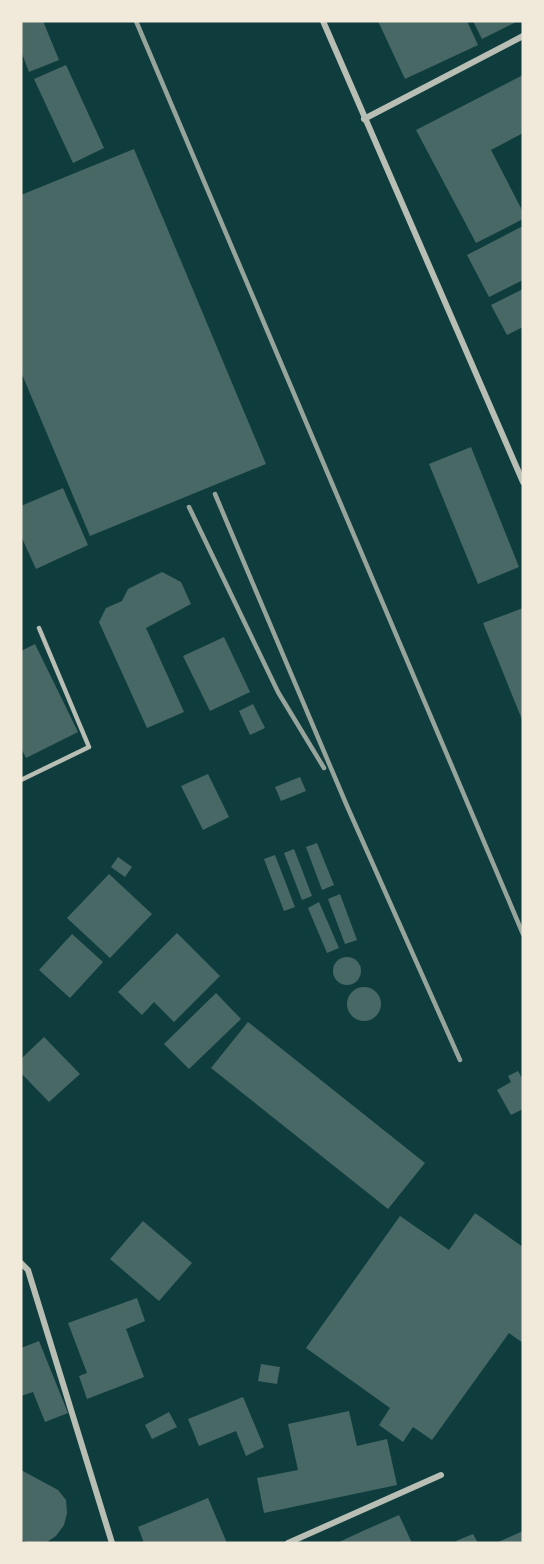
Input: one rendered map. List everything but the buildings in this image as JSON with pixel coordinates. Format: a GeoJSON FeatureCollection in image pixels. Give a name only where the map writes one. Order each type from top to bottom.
{"type":"FeatureCollection","features":[{"type":"Feature","properties":{"kind":"street"},"geometry":{"type":"LineString","coordinates":[[323,21],[523,482]]}},
{"type":"Feature","properties":{"kind":"street"},"geometry":{"type":"LineString","coordinates":[[364,119],[523,36]]}},
{"type":"Feature","properties":{"kind":"street"},"geometry":{"type":"LineString","coordinates":[[21,1263],[28,1270],[111,1543]]}},
{"type":"Feature","properties":{"kind":"street"},"geometry":{"type":"LineString","coordinates":[[288,1543],[441,1475]]}},
{"type":"Feature","properties":{"kind":"lane"},"geometry":{"type":"LineString","coordinates":[[21,780],[89,747],[39,628]]}},
{"type":"Feature","properties":{"kind":"railway"},"geometry":{"type":"LineString","coordinates":[[136,21],[523,934]]}},
{"type":"Feature","properties":{"kind":"railway"},"geometry":{"type":"LineString","coordinates":[[215,494],[347,806],[460,1060]]}},
{"type":"Feature","properties":{"kind":"railway"},"geometry":{"type":"LineString","coordinates":[[189,507],[278,692],[324,768]]}}]}
